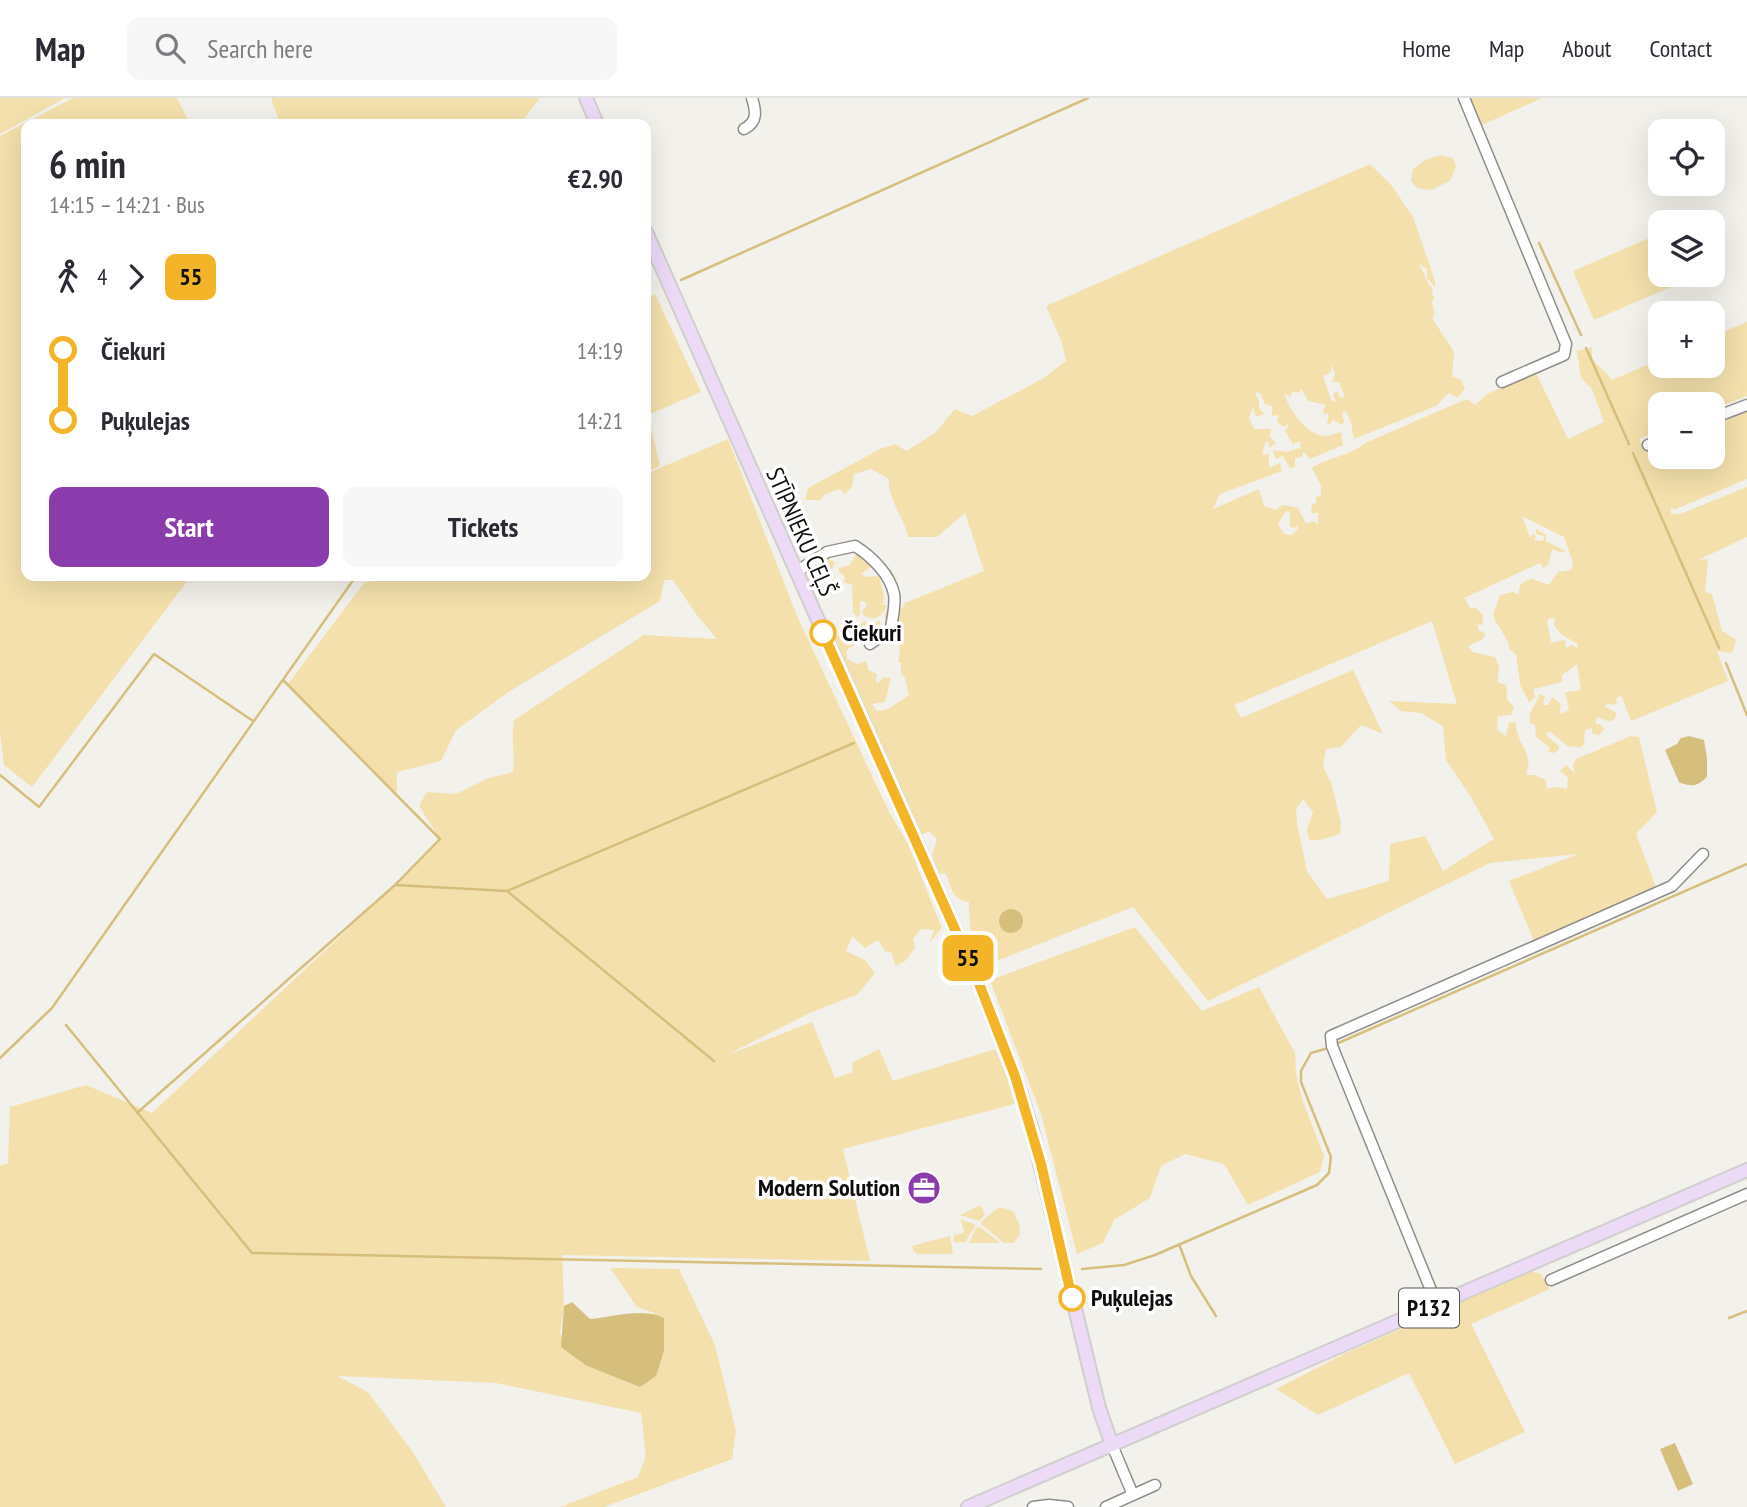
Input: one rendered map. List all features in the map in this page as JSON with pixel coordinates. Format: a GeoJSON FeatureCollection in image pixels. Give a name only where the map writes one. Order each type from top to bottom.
{"type":"FeatureCollection","features":[{"type":"Feature","properties":{"kind":"main road"},"geometry":{"type":"LineString","coordinates":[[586,98],[595,119]]}},
{"type":"Feature","properties":{"kind":"main road","name":"STĪPNIEKU CEĻŠ"},"geometry":{"type":"LineString","coordinates":[[651,243],[978,981],[1015,1076],[1041,1164],[1099,1408],[1112,1445]]}},
{"type":"Feature","properties":{"kind":"main road","name":"P132"},"geometry":{"type":"LineString","coordinates":[[968,1507],[1747,1170]]}},
{"type":"Feature","properties":{"kind":"street"},"geometry":{"type":"LineString","coordinates":[[744,129],[755,118],[752,98]]}},
{"type":"Feature","properties":{"kind":"street"},"geometry":{"type":"LineString","coordinates":[[1464,98],[1566,344],[1564,355],[1502,382]]}},
{"type":"Feature","properties":{"kind":"street"},"geometry":{"type":"LineString","coordinates":[[1725,413],[1747,405]]}},
{"type":"Feature","properties":{"kind":"street"},"geometry":{"type":"LineString","coordinates":[[796,572],[827,552],[836,550],[855,546],[871,556],[894,594],[891,629],[870,643]]}},
{"type":"Feature","properties":{"kind":"street"},"geometry":{"type":"LineString","coordinates":[[1437,1305],[1332,1046],[1331,1036],[1672,886],[1703,854]]}},
{"type":"Feature","properties":{"kind":"street"},"geometry":{"type":"LineString","coordinates":[[1551,1280],[1747,1194]]}},
{"type":"Feature","properties":{"kind":"street"},"geometry":{"type":"LineString","coordinates":[[1112,1445],[1133,1495]]}},
{"type":"Feature","properties":{"kind":"street"},"geometry":{"type":"LineString","coordinates":[[1106,1507],[1155,1485]]}},
{"type":"Feature","properties":{"kind":"street"},"geometry":{"type":"LineString","coordinates":[[1033,1507],[1068,1507]]}},
{"type":"Feature","properties":{"kind":"shaded area"},"geometry":{"type":"Polygon","coordinates":[[[0,98],[65,98],[27,119],[21,119],[21,122],[0,134],[0,98]]]}},
{"type":"Feature","properties":{"kind":"shaded area"},"geometry":{"type":"Polygon","coordinates":[[[73,98],[177,98],[188,119],[33,119],[73,98]]]}},
{"type":"Feature","properties":{"kind":"shaded area"},"geometry":{"type":"Polygon","coordinates":[[[271,98],[540,98],[524,119],[278,119],[271,98]]]}},
{"type":"Feature","properties":{"kind":"shaded area"},"geometry":{"type":"Polygon","coordinates":[[[1470,98],[1542,98],[1482,125],[1470,98]]]}},
{"type":"Feature","properties":{"kind":"shaded area"},"geometry":{"type":"Polygon","coordinates":[[[21,125],[21,581],[187,581],[32,787],[4,765],[0,733],[0,136],[21,125]]]}},
{"type":"Feature","properties":{"kind":"shaded area"},"geometry":{"type":"Polygon","coordinates":[[[1440,155],[1453,158],[1456,167],[1450,181],[1431,190],[1417,188],[1411,181],[1413,169],[1425,160],[1440,155]]]}},
{"type":"Feature","properties":{"kind":"shaded area"},"geometry":{"type":"Polygon","coordinates":[[[1370,164],[1392,186],[1413,217],[1435,281],[1435,287],[1427,278],[1427,269],[1419,264],[1429,285],[1433,288],[1435,314],[1432,318],[1454,352],[1452,376],[1461,380],[1465,388],[1458,398],[1449,393],[1436,406],[1354,439],[1346,411],[1342,413],[1342,425],[1333,420],[1329,425],[1329,414],[1324,414],[1323,410],[1326,405],[1308,401],[1302,389],[1298,393],[1293,391],[1290,397],[1284,393],[1302,424],[1322,436],[1341,432],[1343,445],[1310,459],[1303,451],[1302,457],[1295,458],[1295,467],[1290,468],[1283,456],[1276,459],[1273,450],[1287,452],[1301,449],[1300,441],[1293,444],[1285,431],[1290,423],[1284,427],[1277,422],[1278,415],[1272,416],[1272,406],[1265,404],[1260,393],[1255,392],[1259,408],[1264,414],[1256,417],[1253,407],[1249,418],[1254,429],[1271,429],[1270,437],[1276,443],[1269,448],[1269,441],[1265,443],[1262,455],[1269,454],[1269,468],[1280,463],[1282,471],[1220,494],[1213,509],[1259,489],[1264,506],[1276,510],[1283,505],[1298,508],[1306,524],[1312,521],[1318,524],[1318,513],[1311,513],[1316,496],[1321,497],[1321,486],[1312,468],[1318,464],[1467,399],[1475,405],[1487,394],[1536,373],[1568,439],[1604,422],[1592,389],[1581,378],[1577,351],[1592,347],[1595,362],[1612,380],[1648,365],[1648,378],[1725,378],[1725,331],[1747,322],[1747,396],[1725,404],[1725,392],[1648,392],[1648,435],[1639,439],[1648,451],[1648,469],[1725,469],[1725,420],[1747,412],[1747,479],[1674,510],[1671,506],[1671,514],[1680,514],[1747,487],[1747,537],[1698,560],[1708,559],[1705,592],[1712,594],[1722,631],[1736,640],[1732,653],[1717,651],[1728,681],[1631,721],[1621,695],[1616,699],[1617,703],[1607,703],[1605,707],[1617,713],[1614,720],[1597,717],[1595,724],[1600,724],[1604,729],[1599,735],[1592,733],[1592,728],[1585,730],[1584,745],[1579,748],[1569,747],[1549,731],[1546,735],[1559,749],[1554,753],[1548,752],[1550,748],[1536,737],[1535,725],[1530,723],[1530,714],[1539,694],[1545,696],[1543,705],[1548,705],[1552,697],[1561,704],[1559,714],[1569,710],[1565,692],[1581,690],[1577,664],[1562,675],[1562,682],[1533,689],[1535,697],[1529,702],[1520,685],[1516,654],[1510,650],[1493,615],[1500,595],[1513,592],[1519,595],[1521,584],[1532,579],[1549,585],[1558,572],[1571,570],[1573,563],[1564,537],[1522,516],[1530,537],[1533,534],[1536,536],[1534,540],[1543,541],[1544,536],[1536,534],[1536,529],[1546,535],[1546,541],[1566,551],[1552,549],[1548,565],[1543,568],[1540,563],[1464,598],[1470,608],[1476,608],[1483,615],[1482,625],[1477,624],[1479,631],[1486,633],[1483,639],[1468,646],[1472,652],[1495,657],[1499,666],[1497,682],[1506,685],[1507,700],[1514,706],[1511,715],[1498,716],[1497,730],[1506,736],[1509,723],[1516,722],[1527,754],[1526,775],[1546,780],[1547,789],[1567,789],[1568,778],[1560,771],[1566,765],[1575,773],[1573,765],[1576,759],[1631,736],[1639,737],[1657,812],[1636,834],[1656,887],[1534,941],[1509,881],[1578,854],[1490,863],[1208,1001],[1133,907],[989,964],[975,943],[969,902],[956,896],[946,873],[939,874],[932,855],[937,839],[929,831],[921,835],[917,830],[852,679],[844,664],[838,662],[832,641],[842,631],[847,636],[864,621],[870,624],[880,621],[882,631],[850,648],[846,652],[847,659],[857,664],[866,661],[869,670],[877,674],[878,683],[884,677],[891,678],[885,702],[872,704],[877,711],[888,709],[909,695],[901,673],[901,663],[898,662],[900,650],[895,625],[884,618],[886,611],[902,609],[905,603],[984,571],[965,513],[937,537],[908,537],[891,494],[889,479],[871,469],[854,474],[852,487],[845,494],[840,489],[825,494],[821,500],[805,500],[808,488],[882,448],[896,444],[906,451],[935,433],[955,409],[972,416],[1042,379],[1066,361],[1061,340],[1046,306],[1370,164]],[[1331,365],[1331,372],[1323,376],[1331,400],[1336,402],[1333,394],[1337,391],[1340,397],[1345,397],[1339,382],[1332,382],[1335,373],[1331,365]],[[1286,511],[1278,524],[1284,534],[1292,535],[1298,529],[1297,525],[1290,527],[1290,512],[1286,511]],[[1555,618],[1547,621],[1551,643],[1565,640],[1566,648],[1572,645],[1578,648],[1578,644],[1562,635],[1554,625],[1555,618]],[[1432,621],[1234,705],[1241,718],[1353,670],[1383,734],[1361,725],[1341,747],[1326,749],[1323,766],[1332,785],[1341,823],[1340,834],[1309,840],[1307,829],[1313,812],[1303,799],[1296,809],[1307,871],[1327,899],[1389,881],[1390,844],[1425,836],[1443,871],[1494,839],[1471,797],[1446,760],[1443,726],[1421,713],[1401,711],[1389,701],[1457,704],[1432,621]]]}},
{"type":"Feature","properties":{"kind":"shaded area"},"geometry":{"type":"Polygon","coordinates":[[[1648,239],[1648,287],[1671,287],[1594,320],[1573,271],[1648,239]]]}},
{"type":"Feature","properties":{"kind":"shaded area"},"geometry":{"type":"Polygon","coordinates":[[[655,294],[701,392],[651,414],[651,296],[655,294]]]}},
{"type":"Feature","properties":{"kind":"shaded area"},"geometry":{"type":"Polygon","coordinates":[[[651,428],[660,466],[651,470],[651,428]]]}},
{"type":"Feature","properties":{"kind":"shaded area"},"geometry":{"type":"Polygon","coordinates":[[[728,439],[797,616],[889,812],[908,844],[942,928],[929,943],[934,930],[921,929],[913,939],[915,948],[905,961],[895,966],[892,953],[885,951],[878,940],[865,948],[852,936],[846,951],[865,960],[875,973],[858,994],[810,1013],[725,1056],[812,1022],[835,1078],[853,1072],[852,1063],[879,1049],[893,1081],[995,1049],[1015,1104],[843,1149],[870,1261],[562,1255],[564,1306],[560,1334],[587,1366],[640,1387],[654,1313],[637,1307],[610,1268],[679,1269],[715,1345],[736,1431],[732,1459],[604,1507],[560,1507],[638,1477],[646,1456],[641,1413],[496,1383],[337,1376],[368,1392],[412,1451],[446,1507],[0,1507],[0,1166],[8,1163],[10,1107],[86,1085],[152,1113],[395,885],[440,839],[419,806],[427,792],[456,794],[489,778],[513,772],[514,720],[644,635],[717,639],[673,580],[664,580],[660,601],[510,691],[456,730],[441,761],[397,772],[397,796],[288,684],[364,583],[369,581],[651,581],[651,472],[728,439]]]}},
{"type":"Feature","properties":{"kind":"shaded area"},"geometry":{"type":"Polygon","coordinates":[[[856,555],[864,555],[872,561],[871,567],[861,574],[866,577],[879,576],[884,595],[883,605],[887,605],[875,618],[863,615],[862,611],[867,606],[865,602],[860,601],[860,615],[857,617],[853,612],[852,585],[844,582],[845,576],[839,572],[839,568],[850,565],[856,555]]]}},
{"type":"Feature","properties":{"kind":"shaded area"},"geometry":{"type":"Polygon","coordinates":[[[829,557],[835,562],[830,576],[817,576],[811,585],[804,572],[829,557]]]}},
{"type":"Feature","properties":{"kind":"shaded area"},"geometry":{"type":"Polygon","coordinates":[[[1689,736],[1704,740],[1707,758],[1707,777],[1694,785],[1679,782],[1665,750],[1677,744],[1681,738],[1689,736]]]}},
{"type":"Feature","properties":{"kind":"shaded area"},"geometry":{"type":"Polygon","coordinates":[[[1011,909],[1019,913],[1023,921],[1019,929],[1011,933],[1003,929],[999,921],[1003,913],[1011,909]]]}},
{"type":"Feature","properties":{"kind":"shaded area"},"geometry":{"type":"Polygon","coordinates":[[[1135,927],[1202,1011],[1259,987],[1295,1053],[1296,1074],[1302,1099],[1324,1156],[1320,1172],[1248,1205],[1224,1164],[1185,1154],[1161,1166],[1150,1198],[1114,1220],[1103,1243],[1077,1254],[1041,1114],[990,980],[1135,927]]]}},
{"type":"Feature","properties":{"kind":"shaded area"},"geometry":{"type":"Polygon","coordinates":[[[981,1205],[985,1215],[979,1221],[960,1215],[981,1205]]]}},
{"type":"Feature","properties":{"kind":"shaded area"},"geometry":{"type":"Polygon","coordinates":[[[999,1207],[1013,1211],[1019,1223],[1020,1234],[1014,1243],[1004,1243],[981,1224],[999,1207]]]}},
{"type":"Feature","properties":{"kind":"shaded area"},"geometry":{"type":"Polygon","coordinates":[[[961,1219],[976,1225],[965,1242],[956,1243],[953,1240],[954,1235],[964,1233],[961,1219]]]}},
{"type":"Feature","properties":{"kind":"shaded area"},"geometry":{"type":"Polygon","coordinates":[[[980,1227],[1000,1243],[969,1243],[976,1228],[980,1227]]]}},
{"type":"Feature","properties":{"kind":"shaded area"},"geometry":{"type":"Polygon","coordinates":[[[950,1236],[953,1254],[914,1252],[912,1246],[950,1236]]]}},
{"type":"Feature","properties":{"kind":"shaded area"},"geometry":{"type":"Polygon","coordinates":[[[1531,1271],[1541,1274],[1550,1289],[1471,1324],[1525,1432],[1455,1464],[1409,1373],[1318,1415],[1276,1389],[1346,1353],[1531,1271]]]}},
{"type":"Feature","properties":{"kind":"shaded area"},"geometry":{"type":"Polygon","coordinates":[[[572,1302],[590,1319],[637,1313],[664,1318],[664,1351],[656,1376],[640,1387],[587,1366],[561,1347],[564,1306],[572,1302]]]}},
{"type":"Feature","properties":{"kind":"shaded area"},"geometry":{"type":"Polygon","coordinates":[[[1675,1443],[1693,1484],[1678,1491],[1660,1449],[1675,1443]]]}},
{"type":"Feature","properties":{"kind":"waterway"},"geometry":{"type":"LineString","coordinates":[[681,280],[1088,98]]}},
{"type":"Feature","properties":{"kind":"waterway"},"geometry":{"type":"LineString","coordinates":[[1539,243],[1581,335]]}},
{"type":"Feature","properties":{"kind":"waterway"},"geometry":{"type":"LineString","coordinates":[[1586,348],[1629,444]]}},
{"type":"Feature","properties":{"kind":"waterway"},"geometry":{"type":"LineString","coordinates":[[1633,453],[1719,648]]}},
{"type":"Feature","properties":{"kind":"waterway"},"geometry":{"type":"LineString","coordinates":[[0,1058],[52,1008],[352,581]]}},
{"type":"Feature","properties":{"kind":"waterway"},"geometry":{"type":"LineString","coordinates":[[0,775],[39,807],[154,654],[253,721]]}},
{"type":"Feature","properties":{"kind":"waterway"},"geometry":{"type":"LineString","coordinates":[[1726,663],[1747,715]]}},
{"type":"Feature","properties":{"kind":"waterway"},"geometry":{"type":"LineString","coordinates":[[137,1113],[395,885],[440,839],[283,680]]}},
{"type":"Feature","properties":{"kind":"waterway"},"geometry":{"type":"LineString","coordinates":[[395,885],[507,891],[854,743]]}},
{"type":"Feature","properties":{"kind":"waterway"},"geometry":{"type":"LineString","coordinates":[[1336,1044],[1747,864]]}},
{"type":"Feature","properties":{"kind":"waterway"},"geometry":{"type":"LineString","coordinates":[[507,891],[714,1061]]}},
{"type":"Feature","properties":{"kind":"waterway"},"geometry":{"type":"LineString","coordinates":[[66,1025],[252,1253],[1041,1269]]}},
{"type":"Feature","properties":{"kind":"waterway"},"geometry":{"type":"LineString","coordinates":[[1082,1269],[1124,1265],[1155,1255],[1317,1185],[1329,1173],[1331,1157],[1301,1082],[1301,1071],[1311,1053],[1325,1049]]}},
{"type":"Feature","properties":{"kind":"waterway"},"geometry":{"type":"LineString","coordinates":[[1179,1244],[1191,1276],[1216,1316]]}},
{"type":"Feature","properties":{"kind":"waterway"},"geometry":{"type":"LineString","coordinates":[[1729,1318],[1747,1311]]}},
{"type":"Feature","properties":{"kind":"bus line","name":"55"},"geometry":{"type":"LineString","coordinates":[[823,633],[978,981],[1015,1076],[1041,1164],[1072,1298]]}},
{"type":"Feature","properties":{"kind":"place","name":"Čiekuri"},"geometry":{"type":"Point","coordinates":[823,633]}},
{"type":"Feature","properties":{"kind":"place","name":"Modern Solution"},"geometry":{"type":"Point","coordinates":[924,1188]}},
{"type":"Feature","properties":{"kind":"place","name":"Puķulejas"},"geometry":{"type":"Point","coordinates":[1072,1298]}}]}
